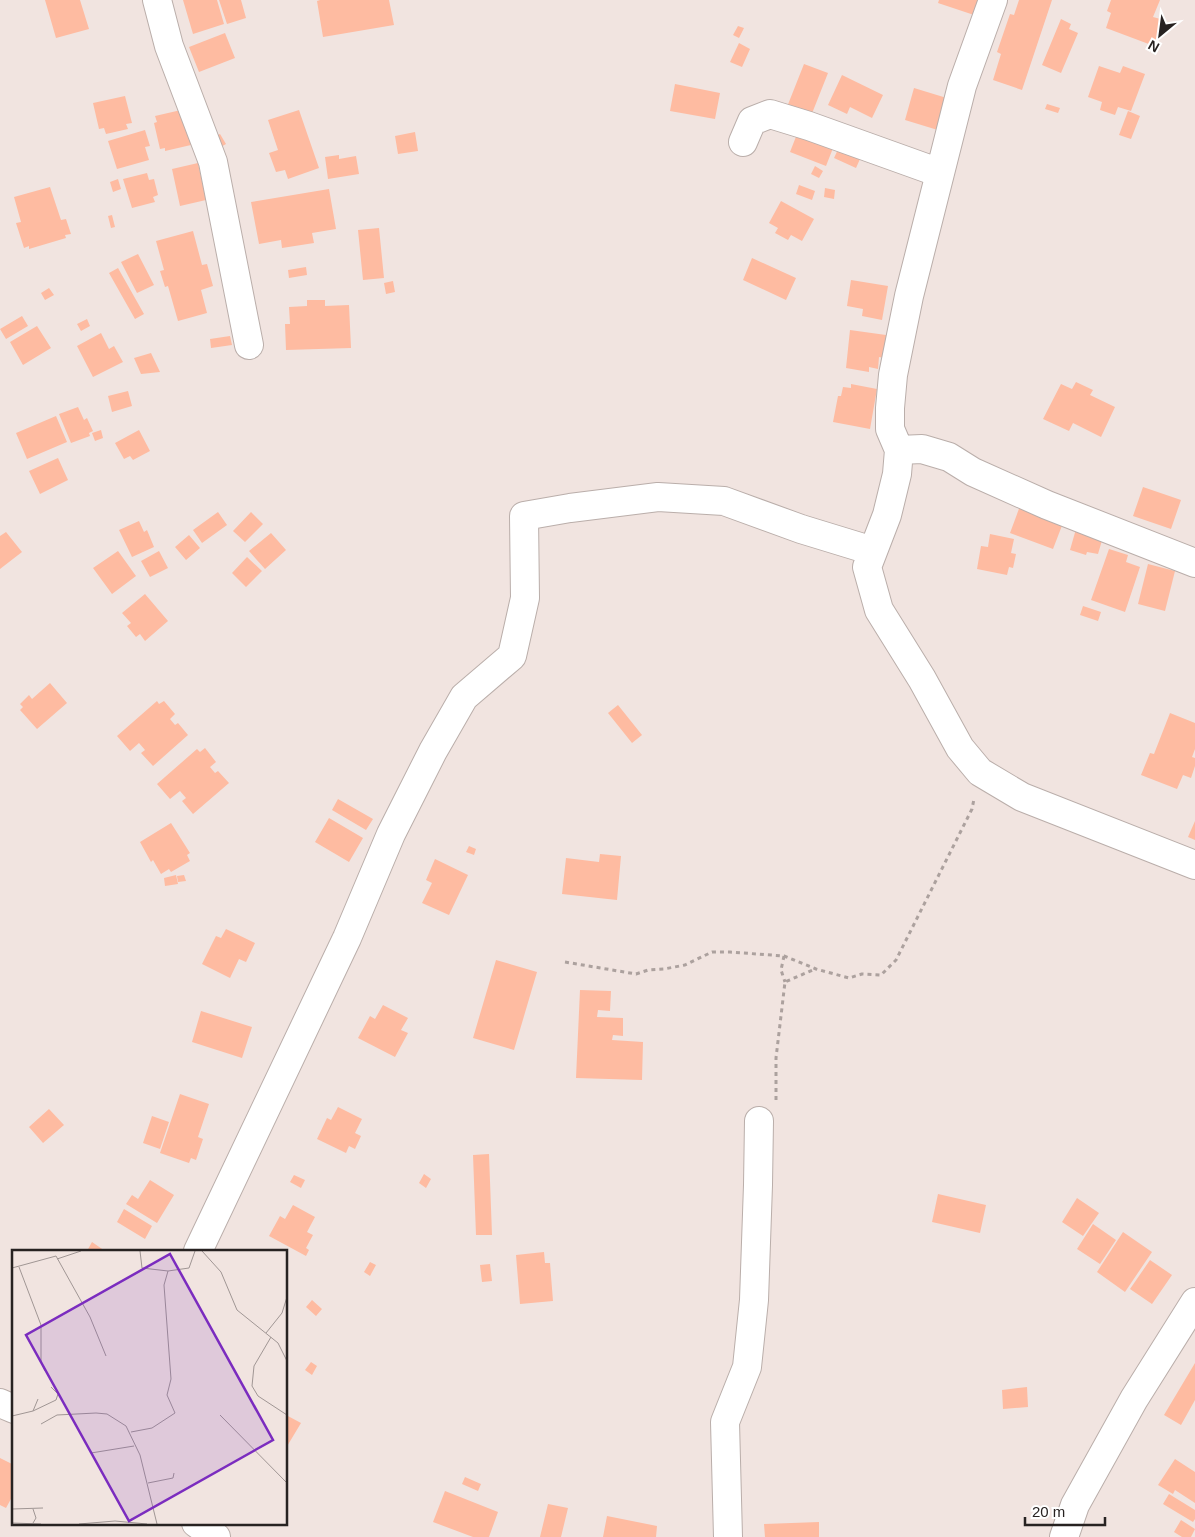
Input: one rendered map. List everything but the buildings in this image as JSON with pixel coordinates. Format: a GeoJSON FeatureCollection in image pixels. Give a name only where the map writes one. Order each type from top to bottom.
{"type":"FeatureCollection","features":[{"type":"Feature","properties":{"kind":"street"},"geometry":{"type":"LineString","coordinates":[[157,0],[169,46],[213,162],[249,345]]}},
{"type":"Feature","properties":{"kind":"street"},"geometry":{"type":"LineString","coordinates":[[993,0],[962,86],[909,296],[892,375],[890,429],[899,450],[897,474],[893,494],[867,567],[878,610],[922,679],[960,748],[980,772],[1022,797],[1195,865]]}},
{"type":"Feature","properties":{"kind":"street"},"geometry":{"type":"LineString","coordinates":[[743,142],[752,122],[770,114],[940,173]]}},
{"type":"Feature","properties":{"kind":"street"},"geometry":{"type":"LineString","coordinates":[[899,450],[922,449],[949,457],[973,472],[1047,505],[1195,562]]}},
{"type":"Feature","properties":{"kind":"street"},"geometry":{"type":"LineString","coordinates":[[198,1250],[347,938],[391,834],[433,751],[464,697],[512,656],[525,598],[524,516],[658,496],[724,501],[801,529],[873,551]]}},
{"type":"Feature","properties":{"kind":"street"},"geometry":{"type":"LineString","coordinates":[[728,1537],[725,1422],[747,1367],[754,1300],[759,1121]]}},
{"type":"Feature","properties":{"kind":"street"},"geometry":{"type":"LineString","coordinates":[[1064,1537],[1075,1505],[1125,1415],[1195,1302]]}},
{"type":"Feature","properties":{"kind":"street"},"geometry":{"type":"LineString","coordinates":[[0,1402],[12,1409]]}},
{"type":"Feature","properties":{"kind":"street"},"geometry":{"type":"LineString","coordinates":[[197,1524],[216,1537]]}},
{"type":"Feature","properties":{"kind":"path"},"geometry":{"type":"LineString","coordinates":[[565,962],[636,974],[648,970],[685,965],[712,952],[730,952],[784,956],[816,969],[849,978],[862,974],[881,975],[896,960],[972,809],[980,772]]}},
{"type":"Feature","properties":{"kind":"path"},"geometry":{"type":"LineString","coordinates":[[759,1121],[757,1110],[764,1106],[775,1106],[776,1058],[785,982],[781,970],[784,956]]}},
{"type":"Feature","properties":{"kind":"path"},"geometry":{"type":"LineString","coordinates":[[785,982],[816,969]]}}]}
